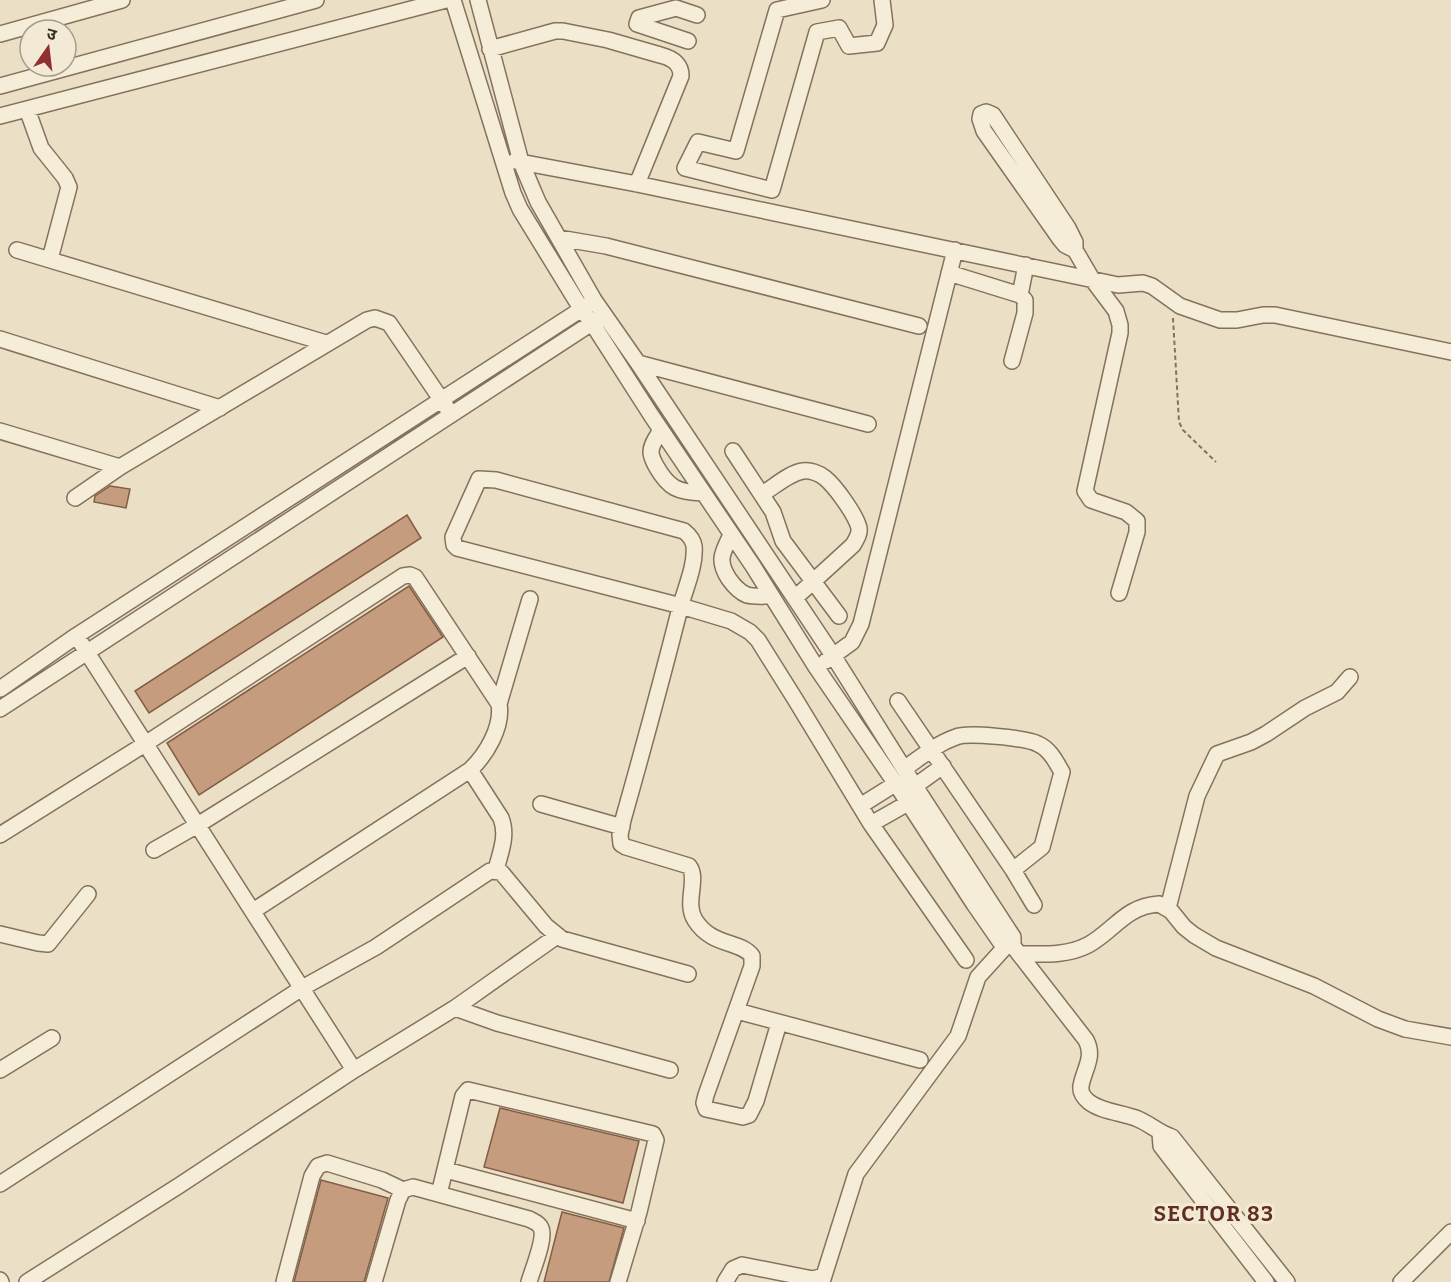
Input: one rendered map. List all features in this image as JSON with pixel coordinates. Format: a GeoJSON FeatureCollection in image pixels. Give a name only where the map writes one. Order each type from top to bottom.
{"type":"FeatureCollection","features":[{"type":"Feature","properties":{"kind":"street"},"geometry":{"type":"LineString","coordinates":[[0,34],[122,0]]}},
{"type":"Feature","properties":{"kind":"street"},"geometry":{"type":"LineString","coordinates":[[0,86],[316,0]]}},
{"type":"Feature","properties":{"kind":"street"},"geometry":{"type":"LineString","coordinates":[[0,116],[447,0]]}},
{"type":"Feature","properties":{"kind":"street"},"geometry":{"type":"LineString","coordinates":[[453,0],[520,209],[598,319],[661,430],[1001,943],[1013,948],[1072,952],[1090,945],[1118,921],[1141,908],[1160,904],[1168,908],[1189,931],[1216,948],[1314,986],[1378,1019],[1405,1029],[1451,1037]]}},
{"type":"Feature","properties":{"kind":"street"},"geometry":{"type":"LineString","coordinates":[[478,0],[520,162],[538,202],[559,238],[588,305]]}},
{"type":"Feature","properties":{"kind":"street"},"geometry":{"type":"LineString","coordinates":[[822,0],[777,10],[736,151],[698,142],[685,168],[772,190],[817,32],[838,28],[849,46],[877,43],[885,25],[882,0]]}},
{"type":"Feature","properties":{"kind":"street"},"geometry":{"type":"LineString","coordinates":[[688,40],[638,24],[639,18],[676,4],[697,15]]}},
{"type":"Feature","properties":{"kind":"street"},"geometry":{"type":"LineString","coordinates":[[490,49],[562,31],[608,40],[673,60],[679,65],[681,76],[637,184]]}},
{"type":"Feature","properties":{"kind":"street"},"geometry":{"type":"LineString","coordinates":[[27,109],[41,147],[67,181],[69,187],[50,259]]}},
{"type":"Feature","properties":{"kind":"street"},"geometry":{"type":"LineString","coordinates":[[1076,250],[1065,246],[984,131],[980,119],[981,114],[986,112],[993,115],[1068,228],[1076,242],[1076,250],[1092,279],[1116,312],[1120,325],[1085,491],[1091,500],[1126,512],[1137,521],[1137,531],[1119,593]]}},
{"type":"Feature","properties":{"kind":"street"},"geometry":{"type":"LineString","coordinates":[[502,157],[1092,279],[1125,285],[1146,284],[1155,287],[1186,309],[1220,320],[1275,315],[1451,352]]}},
{"type":"Feature","properties":{"kind":"street"},"geometry":{"type":"LineString","coordinates":[[559,238],[606,246],[919,326]]}},
{"type":"Feature","properties":{"kind":"street"},"geometry":{"type":"LineString","coordinates":[[17,250],[326,343]]}},
{"type":"Feature","properties":{"kind":"street"},"geometry":{"type":"LineString","coordinates":[[816,667],[834,657],[852,642],[861,624],[955,250]]}},
{"type":"Feature","properties":{"kind":"street"},"geometry":{"type":"LineString","coordinates":[[1020,295],[1026,265]]}},
{"type":"Feature","properties":{"kind":"street"},"geometry":{"type":"LineString","coordinates":[[949,273],[1020,295],[1025,300],[1025,313],[1012,361]]}},
{"type":"Feature","properties":{"kind":"street"},"geometry":{"type":"LineString","coordinates":[[18,697],[3,687],[76,636],[588,305]]}},
{"type":"Feature","properties":{"kind":"street"},"geometry":{"type":"LineString","coordinates":[[75,498],[120,467],[326,343],[367,320],[375,318],[389,323],[451,414]]}},
{"type":"Feature","properties":{"kind":"street"},"geometry":{"type":"LineString","coordinates":[[598,319],[639,363],[834,657],[1013,937],[1013,948],[1088,1044],[1090,1060],[1081,1090],[1086,1099],[1093,1105],[1144,1122],[1160,1133],[1172,1137],[1287,1282]]}},
{"type":"Feature","properties":{"kind":"street"},"geometry":{"type":"LineString","coordinates":[[0,709],[85,651],[598,319]]}},
{"type":"Feature","properties":{"kind":"street"},"geometry":{"type":"LineString","coordinates":[[0,339],[220,408]]}},
{"type":"Feature","properties":{"kind":"street"},"geometry":{"type":"LineString","coordinates":[[639,363],[868,424]]}},
{"type":"Feature","properties":{"kind":"street"},"geometry":{"type":"LineString","coordinates":[[661,430],[653,442],[651,452],[658,470],[667,483],[673,487],[684,492],[703,494]]}},
{"type":"Feature","properties":{"kind":"street"},"geometry":{"type":"LineString","coordinates":[[0,431],[120,467]]}},
{"type":"Feature","properties":{"kind":"street"},"geometry":{"type":"LineString","coordinates":[[733,451],[773,512],[783,541],[839,616]]}},
{"type":"Feature","properties":{"kind":"street"},"geometry":{"type":"LineString","coordinates":[[762,494],[798,472],[811,471],[825,478],[854,517],[859,532],[853,545],[795,598]]}},
{"type":"Feature","properties":{"kind":"street"},"geometry":{"type":"LineString","coordinates":[[779,1023],[756,1101],[749,1115],[743,1117],[707,1111],[704,1107],[706,1095],[752,966],[750,953],[710,936],[694,918],[689,901],[692,869],[677,861],[623,845],[620,840],[622,827],[681,606],[692,561],[694,546],[689,534],[496,480],[482,478],[477,480],[453,537],[457,548],[681,606],[731,621],[742,626],[758,640],[871,824],[966,960]]}},
{"type":"Feature","properties":{"kind":"street"},"geometry":{"type":"LineString","coordinates":[[732,535],[722,556],[721,563],[724,572],[735,588],[745,594],[771,596]]}},
{"type":"Feature","properties":{"kind":"street"},"geometry":{"type":"LineString","coordinates":[[0,835],[408,575],[418,579],[499,704]]}},
{"type":"Feature","properties":{"kind":"street"},"geometry":{"type":"LineString","coordinates":[[253,911],[482,760],[491,743],[499,715],[499,704],[530,598]]}},
{"type":"Feature","properties":{"kind":"street"},"geometry":{"type":"LineString","coordinates":[[76,636],[354,1070]]}},
{"type":"Feature","properties":{"kind":"street"},"geometry":{"type":"LineString","coordinates":[[154,850],[468,656]]}},
{"type":"Feature","properties":{"kind":"street"},"geometry":{"type":"LineString","coordinates":[[1168,908],[1197,796],[1216,754],[1251,742],[1266,734],[1305,708],[1337,692],[1350,677]]}},
{"type":"Feature","properties":{"kind":"street"},"geometry":{"type":"LineString","coordinates":[[898,701],[1013,870],[1034,905]]}},
{"type":"Feature","properties":{"kind":"street"},"geometry":{"type":"LineString","coordinates":[[904,769],[931,749],[957,736],[977,735],[1037,743],[1047,749],[1062,772],[1042,847],[1013,870]]}},
{"type":"Feature","properties":{"kind":"street"},"geometry":{"type":"LineString","coordinates":[[915,786],[943,766]]}},
{"type":"Feature","properties":{"kind":"street"},"geometry":{"type":"LineString","coordinates":[[470,770],[504,826],[505,835],[496,870]]}},
{"type":"Feature","properties":{"kind":"street"},"geometry":{"type":"LineString","coordinates":[[860,806],[895,784]]}},
{"type":"Feature","properties":{"kind":"street"},"geometry":{"type":"LineString","coordinates":[[871,824],[908,803]]}},
{"type":"Feature","properties":{"kind":"street"},"geometry":{"type":"LineString","coordinates":[[541,804],[622,827]]}},
{"type":"Feature","properties":{"kind":"street"},"geometry":{"type":"LineString","coordinates":[[0,1184],[302,988],[376,947],[487,872],[496,870],[501,872],[557,936],[588,948],[688,974]]}},
{"type":"Feature","properties":{"kind":"street"},"geometry":{"type":"LineString","coordinates":[[0,934],[48,944],[88,894]]}},
{"type":"Feature","properties":{"kind":"street"},"geometry":{"type":"LineString","coordinates":[[27,1282],[180,1185],[354,1070],[455,1008],[557,936]]}},
{"type":"Feature","properties":{"kind":"street"},"geometry":{"type":"LineString","coordinates":[[725,1282],[733,1269],[742,1265],[788,1275],[822,1279],[849,1192],[861,1166],[958,1036],[978,977],[1013,948]]}},
{"type":"Feature","properties":{"kind":"street"},"geometry":{"type":"LineString","coordinates":[[455,1008],[497,1023],[670,1070]]}},
{"type":"Feature","properties":{"kind":"street"},"geometry":{"type":"LineString","coordinates":[[736,1011],[920,1060]]}},
{"type":"Feature","properties":{"kind":"street"},"geometry":{"type":"LineString","coordinates":[[0,1070],[52,1038]]}},
{"type":"Feature","properties":{"kind":"street"},"geometry":{"type":"LineString","coordinates":[[440,1194],[466,1091],[470,1090],[648,1132],[656,1138],[637,1221],[618,1282]]}},
{"type":"Feature","properties":{"kind":"street"},"geometry":{"type":"LineString","coordinates":[[1160,1133],[1161,1146],[1266,1282]]}},
{"type":"Feature","properties":{"kind":"street"},"geometry":{"type":"LineString","coordinates":[[285,1282],[312,1176],[318,1166],[327,1163],[382,1180],[403,1190],[412,1187],[440,1194],[529,1219],[540,1225],[541,1241],[529,1282]]}},
{"type":"Feature","properties":{"kind":"street"},"geometry":{"type":"LineString","coordinates":[[446,1170],[637,1221]]}},
{"type":"Feature","properties":{"kind":"street"},"geometry":{"type":"LineString","coordinates":[[374,1282],[403,1190]]}},
{"type":"Feature","properties":{"kind":"street"},"geometry":{"type":"LineString","coordinates":[[1401,1282],[1451,1232]]}},
{"type":"Feature","properties":{"kind":"path"},"geometry":{"type":"LineString","coordinates":[[1171,300],[1176,339],[1179,422],[1183,430],[1216,462]]}},
{"type":"Feature","properties":{"kind":"building"},"geometry":{"type":"Polygon","coordinates":[[[110,486],[130,489],[126,508],[94,502],[95,496],[110,486]]]}},
{"type":"Feature","properties":{"kind":"building"},"geometry":{"type":"Polygon","coordinates":[[[407,515],[421,538],[149,713],[135,691],[407,515]]]}},
{"type":"Feature","properties":{"kind":"building"},"geometry":{"type":"Polygon","coordinates":[[[409,586],[443,637],[199,795],[167,743],[409,586]]]}},
{"type":"Feature","properties":{"kind":"building"},"geometry":{"type":"Polygon","coordinates":[[[500,1108],[639,1141],[623,1203],[484,1167],[500,1108]]]}},
{"type":"Feature","properties":{"kind":"building"},"geometry":{"type":"Polygon","coordinates":[[[321,1180],[388,1198],[364,1282],[294,1282],[321,1180]]]}},
{"type":"Feature","properties":{"kind":"building"},"geometry":{"type":"Polygon","coordinates":[[[562,1212],[624,1228],[609,1282],[544,1282],[562,1212]]]}},
{"type":"Feature","properties":{"kind":"district","name":"SECTOR 83"},"geometry":{"type":"Point","coordinates":[1214,1214]}}]}
